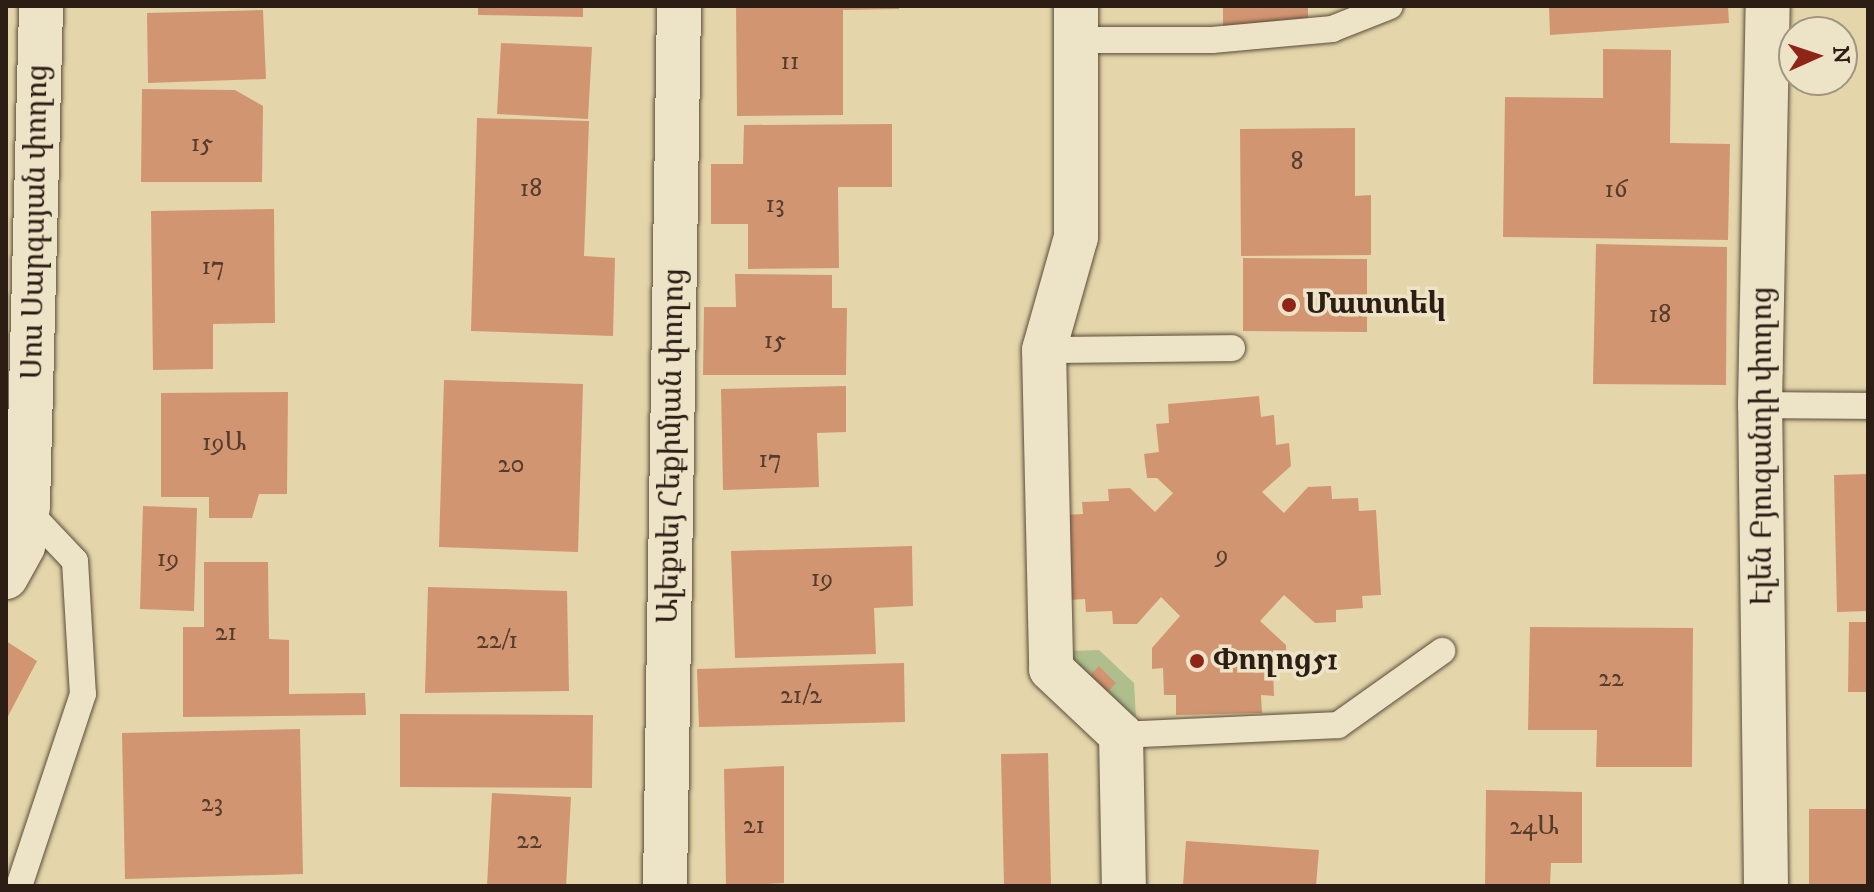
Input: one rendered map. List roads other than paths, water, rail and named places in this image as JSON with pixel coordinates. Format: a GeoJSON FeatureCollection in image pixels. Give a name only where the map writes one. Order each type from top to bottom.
{"type":"FeatureCollection","features":[{"type":"Feature","properties":{"kind":"street","name":"Սոս Սարգսյան փողոց"},"geometry":{"type":"LineString","coordinates":[[6,577],[23,546],[17,496],[41,6]]}},
{"type":"Feature","properties":{"kind":"street","name":"Ալեքսեյ Հեքիմյան փողոց"},"geometry":{"type":"LineString","coordinates":[[665,886],[679,6]]}},
{"type":"Feature","properties":{"kind":"street","name":"Էլեն Բյուզանդի փողոց"},"geometry":{"type":"LineString","coordinates":[[1766,886],[1760,405],[1768,6]]}},
{"type":"Feature","properties":{"kind":"street"},"geometry":{"type":"LineString","coordinates":[[1076,23],[1076,237],[1044,350],[1051,669],[1121,735],[1124,886]]}},
{"type":"Feature","properties":{"kind":"lane"},"geometry":{"type":"LineString","coordinates":[[1076,23],[1212,40],[1332,29],[1390,6]]}},
{"type":"Feature","properties":{"kind":"lane"},"geometry":{"type":"LineString","coordinates":[[1044,350],[1232,348]]}},
{"type":"Feature","properties":{"kind":"lane"},"geometry":{"type":"LineString","coordinates":[[1760,405],[1868,406]]}},
{"type":"Feature","properties":{"kind":"lane"},"geometry":{"type":"LineString","coordinates":[[17,496],[75,561],[83,694],[19,886]]}},
{"type":"Feature","properties":{"kind":"lane"},"geometry":{"type":"LineString","coordinates":[[1121,735],[1338,725],[1442,651]]}},
{"type":"Feature","properties":{"kind":"place","name":"Մատտեկ"},"geometry":{"type":"Point","coordinates":[1289,305]}},
{"type":"Feature","properties":{"kind":"place","name":"Փողոց51"},"geometry":{"type":"Point","coordinates":[1197,661]}}]}
